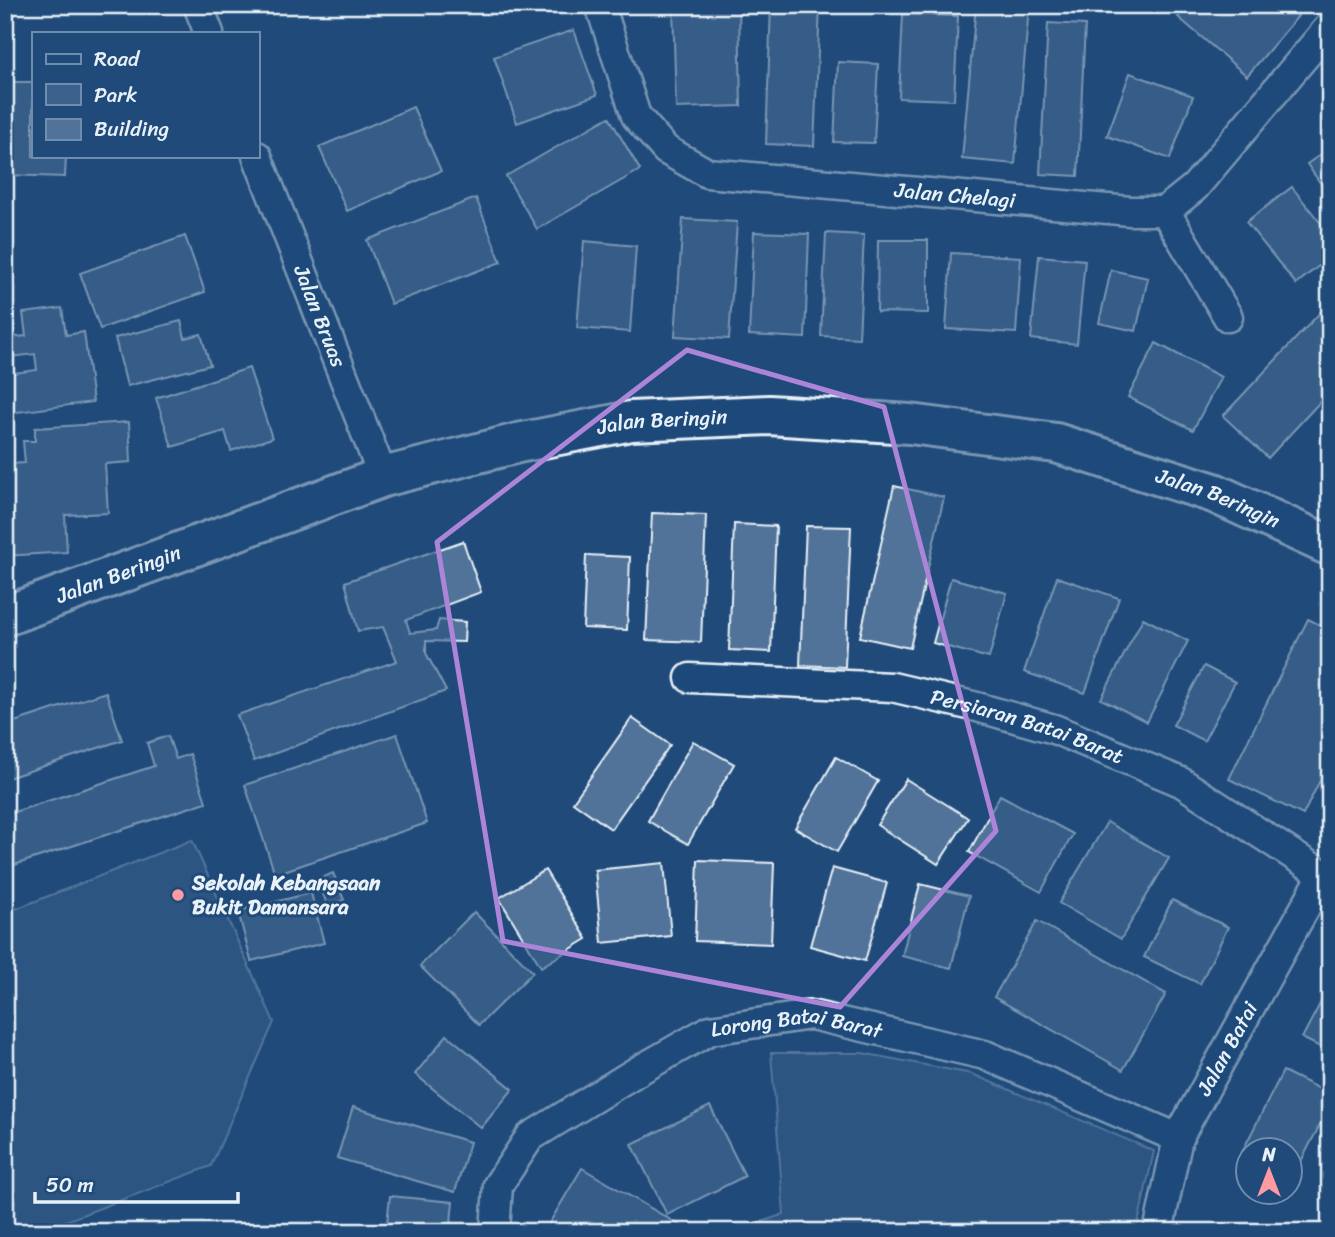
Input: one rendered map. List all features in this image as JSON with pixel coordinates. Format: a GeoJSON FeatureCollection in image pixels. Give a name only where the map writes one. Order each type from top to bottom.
{"type":"FeatureCollection","features":[{"type":"Feature","properties":{"kind":"street"},"geometry":{"type":"LineString","coordinates":[[198,5],[209,32]]}},
{"type":"Feature","properties":{"kind":"street","name":"Jalan Chelagi"},"geometry":{"type":"LineString","coordinates":[[600,5],[636,116],[666,150],[707,173],[1130,211],[1165,211]]}},
{"type":"Feature","properties":{"kind":"street"},"geometry":{"type":"LineString","coordinates":[[1228,317],[1165,211],[1195,187],[1330,26]]}},
{"type":"Feature","properties":{"kind":"street","name":"Jalan Bruas"},"geometry":{"type":"LineString","coordinates":[[258,158],[383,477]]}},
{"type":"Feature","properties":{"kind":"street","name":"Jalan Beringin"},"geometry":{"type":"LineString","coordinates":[[5,616],[383,477],[518,443],[631,421],[769,415],[910,424],[1056,443],[1214,493],[1330,546]]}},
{"type":"Feature","properties":{"kind":"street","name":"Persiaran Batai Barat"},"geometry":{"type":"LineString","coordinates":[[690,678],[892,687],[1054,729],[1181,782],[1326,877]]}},
{"type":"Feature","properties":{"kind":"street","name":"Jalan Batai"},"geometry":{"type":"LineString","coordinates":[[1158,1232],[1178,1138],[1326,877]]}},
{"type":"Feature","properties":{"kind":"street","name":"Lorong Batai Barat"},"geometry":{"type":"LineString","coordinates":[[495,1232],[498,1185],[530,1137],[710,1030],[811,1015],[985,1055],[1178,1138]]}},
{"type":"Feature","properties":{"kind":"highlighted area"},"geometry":{"type":"Polygon","coordinates":[[[687,350],[884,407],[996,831],[840,1007],[503,941],[437,542],[687,350]]]}},
{"type":"Feature","properties":{"kind":"green space"},"geometry":{"type":"Polygon","coordinates":[[[192,840],[274,1022],[211,1166],[37,1232],[5,1232],[5,913],[192,840]]]}},
{"type":"Feature","properties":{"kind":"green space"},"geometry":{"type":"Polygon","coordinates":[[[771,1053],[862,1053],[972,1074],[1154,1151],[1136,1232],[733,1232],[784,1214],[771,1053]]]}},
{"type":"Feature","properties":{"kind":"building"},"geometry":{"type":"Polygon","coordinates":[[[673,5],[739,5],[741,106],[676,108],[673,5]]]}},
{"type":"Feature","properties":{"kind":"building"},"geometry":{"type":"Polygon","coordinates":[[[771,5],[820,6],[814,146],[766,144],[771,5]]]}},
{"type":"Feature","properties":{"kind":"building"},"geometry":{"type":"Polygon","coordinates":[[[976,5],[1029,8],[1015,164],[962,159],[976,5]]]}},
{"type":"Feature","properties":{"kind":"building"},"geometry":{"type":"Polygon","coordinates":[[[1188,5],[1285,5],[1298,16],[1247,76],[1178,17],[1188,5]]]}},
{"type":"Feature","properties":{"kind":"building"},"geometry":{"type":"Polygon","coordinates":[[[903,14],[958,16],[954,100],[899,98],[903,14]]]}},
{"type":"Feature","properties":{"kind":"building"},"geometry":{"type":"Polygon","coordinates":[[[1048,23],[1085,25],[1078,176],[1040,174],[1048,23]]]}},
{"type":"Feature","properties":{"kind":"building"},"geometry":{"type":"Polygon","coordinates":[[[574,30],[597,95],[517,123],[494,57],[574,30]]]}},
{"type":"Feature","properties":{"kind":"building"},"geometry":{"type":"Polygon","coordinates":[[[838,62],[878,64],[874,143],[834,142],[838,62]]]}},
{"type":"Feature","properties":{"kind":"building"},"geometry":{"type":"Polygon","coordinates":[[[1130,73],[1193,96],[1170,159],[1107,136],[1130,73]]]}},
{"type":"Feature","properties":{"kind":"building"},"geometry":{"type":"Polygon","coordinates":[[[12,82],[32,82],[32,158],[66,158],[65,177],[5,175],[5,107],[11,107],[12,82]]]}},
{"type":"Feature","properties":{"kind":"building"},"geometry":{"type":"Polygon","coordinates":[[[413,107],[441,171],[347,211],[319,147],[413,107]]]}},
{"type":"Feature","properties":{"kind":"building"},"geometry":{"type":"Polygon","coordinates":[[[609,117],[640,170],[537,229],[506,176],[609,117]]]}},
{"type":"Feature","properties":{"kind":"building"},"geometry":{"type":"Polygon","coordinates":[[[1330,148],[1330,197],[1307,164],[1330,148]]]}},
{"type":"Feature","properties":{"kind":"building"},"geometry":{"type":"Polygon","coordinates":[[[1292,187],[1330,235],[1330,257],[1296,284],[1246,222],[1292,187]]]}},
{"type":"Feature","properties":{"kind":"building"},"geometry":{"type":"Polygon","coordinates":[[[476,198],[501,262],[391,304],[367,240],[476,198]]]}},
{"type":"Feature","properties":{"kind":"building"},"geometry":{"type":"Polygon","coordinates":[[[683,219],[737,222],[729,339],[675,336],[683,219]]]}},
{"type":"Feature","properties":{"kind":"building"},"geometry":{"type":"Polygon","coordinates":[[[754,232],[809,234],[805,338],[749,335],[754,232]]]}},
{"type":"Feature","properties":{"kind":"building"},"geometry":{"type":"Polygon","coordinates":[[[826,233],[864,235],[859,338],[821,336],[826,233]]]}},
{"type":"Feature","properties":{"kind":"building"},"geometry":{"type":"Polygon","coordinates":[[[185,236],[205,292],[100,329],[80,273],[185,236]]]}},
{"type":"Feature","properties":{"kind":"building"},"geometry":{"type":"Polygon","coordinates":[[[878,240],[928,240],[928,313],[877,312],[878,240]]]}},
{"type":"Feature","properties":{"kind":"building"},"geometry":{"type":"Polygon","coordinates":[[[584,241],[636,246],[630,332],[577,328],[584,241]]]}},
{"type":"Feature","properties":{"kind":"building"},"geometry":{"type":"Polygon","coordinates":[[[951,253],[1021,257],[1016,333],[946,329],[951,253]]]}},
{"type":"Feature","properties":{"kind":"building"},"geometry":{"type":"Polygon","coordinates":[[[1039,256],[1085,260],[1077,344],[1031,339],[1039,256]]]}},
{"type":"Feature","properties":{"kind":"building"},"geometry":{"type":"Polygon","coordinates":[[[5,269],[12,300],[5,301],[5,269]]]}},
{"type":"Feature","properties":{"kind":"building"},"geometry":{"type":"Polygon","coordinates":[[[1111,270],[1148,278],[1136,331],[1099,323],[1111,270]]]}},
{"type":"Feature","properties":{"kind":"building"},"geometry":{"type":"Polygon","coordinates":[[[1330,302],[1330,391],[1268,458],[1223,416],[1330,302]]]}},
{"type":"Feature","properties":{"kind":"building"},"geometry":{"type":"Polygon","coordinates":[[[62,308],[66,335],[84,332],[93,402],[10,413],[5,374],[37,370],[35,354],[11,357],[8,338],[26,336],[23,313],[62,308]]]}},
{"type":"Feature","properties":{"kind":"building"},"geometry":{"type":"Polygon","coordinates":[[[181,321],[185,338],[201,334],[210,365],[127,386],[115,338],[181,321]]]}},
{"type":"Feature","properties":{"kind":"building"},"geometry":{"type":"Polygon","coordinates":[[[1156,343],[1221,377],[1193,430],[1128,397],[1156,343]]]}},
{"type":"Feature","properties":{"kind":"building"},"geometry":{"type":"Polygon","coordinates":[[[249,368],[272,438],[231,451],[225,431],[172,447],[156,398],[249,368]]]}},
{"type":"Feature","properties":{"kind":"building"},"geometry":{"type":"Polygon","coordinates":[[[129,422],[131,462],[105,464],[108,513],[65,515],[67,552],[5,556],[5,490],[10,489],[9,464],[25,463],[23,441],[35,441],[35,428],[129,422]]]}},
{"type":"Feature","properties":{"kind":"building"},"geometry":{"type":"Polygon","coordinates":[[[894,486],[944,497],[910,648],[860,637],[894,486]]]}},
{"type":"Feature","properties":{"kind":"building"},"geometry":{"type":"Polygon","coordinates":[[[652,513],[706,515],[701,642],[646,640],[652,513]]]}},
{"type":"Feature","properties":{"kind":"building"},"geometry":{"type":"Polygon","coordinates":[[[734,524],[776,526],[771,652],[729,650],[734,524]]]}},
{"type":"Feature","properties":{"kind":"building"},"geometry":{"type":"Polygon","coordinates":[[[806,526],[851,527],[845,667],[800,665],[806,526]]]}},
{"type":"Feature","properties":{"kind":"building"},"geometry":{"type":"Polygon","coordinates":[[[463,541],[481,592],[406,620],[410,633],[436,630],[439,620],[465,622],[464,642],[426,641],[426,653],[446,691],[254,761],[237,715],[397,661],[383,627],[358,631],[345,582],[463,541]]]}},
{"type":"Feature","properties":{"kind":"building"},"geometry":{"type":"Polygon","coordinates":[[[586,555],[630,557],[627,630],[583,628],[586,555]]]}},
{"type":"Feature","properties":{"kind":"building"},"geometry":{"type":"Polygon","coordinates":[[[1057,577],[1119,598],[1085,693],[1024,672],[1057,577]]]}},
{"type":"Feature","properties":{"kind":"building"},"geometry":{"type":"Polygon","coordinates":[[[951,578],[1007,593],[989,658],[933,643],[951,578]]]}},
{"type":"Feature","properties":{"kind":"building"},"geometry":{"type":"Polygon","coordinates":[[[1143,618],[1188,641],[1147,722],[1101,699],[1143,618]]]}},
{"type":"Feature","properties":{"kind":"building"},"geometry":{"type":"Polygon","coordinates":[[[1308,619],[1330,630],[1330,760],[1303,815],[1229,779],[1308,619]]]}},
{"type":"Feature","properties":{"kind":"building"},"geometry":{"type":"Polygon","coordinates":[[[1204,666],[1235,682],[1204,741],[1173,725],[1204,666]]]}},
{"type":"Feature","properties":{"kind":"building"},"geometry":{"type":"Polygon","coordinates":[[[106,692],[122,740],[5,779],[5,725],[106,692]]]}},
{"type":"Feature","properties":{"kind":"building"},"geometry":{"type":"Polygon","coordinates":[[[632,718],[670,745],[611,829],[573,802],[632,718]]]}},
{"type":"Feature","properties":{"kind":"building"},"geometry":{"type":"Polygon","coordinates":[[[397,734],[427,823],[275,874],[245,785],[397,734]]]}},
{"type":"Feature","properties":{"kind":"building"},"geometry":{"type":"Polygon","coordinates":[[[168,736],[176,759],[190,754],[206,802],[5,868],[5,815],[154,766],[147,743],[168,736]]]}},
{"type":"Feature","properties":{"kind":"building"},"geometry":{"type":"Polygon","coordinates":[[[693,741],[734,764],[688,844],[648,821],[693,741]]]}},
{"type":"Feature","properties":{"kind":"building"},"geometry":{"type":"Polygon","coordinates":[[[836,757],[878,781],[837,852],[795,828],[836,757]]]}},
{"type":"Feature","properties":{"kind":"building"},"geometry":{"type":"Polygon","coordinates":[[[906,779],[968,818],[938,864],[877,825],[906,779]]]}},
{"type":"Feature","properties":{"kind":"building"},"geometry":{"type":"Polygon","coordinates":[[[1000,795],[1073,834],[1041,892],[969,852],[1000,795]]]}},
{"type":"Feature","properties":{"kind":"building"},"geometry":{"type":"Polygon","coordinates":[[[1107,822],[1169,858],[1121,939],[1059,903],[1107,822]]]}},
{"type":"Feature","properties":{"kind":"building"},"geometry":{"type":"Polygon","coordinates":[[[698,860],[774,863],[771,944],[695,941],[698,860]]]}},
{"type":"Feature","properties":{"kind":"building"},"geometry":{"type":"Polygon","coordinates":[[[664,863],[671,936],[602,943],[595,870],[664,863]]]}},
{"type":"Feature","properties":{"kind":"building"},"geometry":{"type":"Polygon","coordinates":[[[832,868],[887,883],[865,961],[810,946],[832,868]]]}},
{"type":"Feature","properties":{"kind":"building"},"geometry":{"type":"Polygon","coordinates":[[[545,870],[587,939],[541,967],[499,898],[545,870]]]}},
{"type":"Feature","properties":{"kind":"building"},"geometry":{"type":"Polygon","coordinates":[[[333,873],[344,900],[328,906],[317,880],[333,873]]]}},
{"type":"Feature","properties":{"kind":"building"},"geometry":{"type":"Polygon","coordinates":[[[920,884],[969,896],[951,968],[902,956],[920,884]]]}},
{"type":"Feature","properties":{"kind":"building"},"geometry":{"type":"Polygon","coordinates":[[[311,893],[324,943],[251,961],[238,911],[311,893]]]}},
{"type":"Feature","properties":{"kind":"building"},"geometry":{"type":"Polygon","coordinates":[[[1172,900],[1228,927],[1200,984],[1144,957],[1172,900]]]}},
{"type":"Feature","properties":{"kind":"building"},"geometry":{"type":"Polygon","coordinates":[[[474,912],[533,972],[479,1025],[420,966],[474,912]]]}},
{"type":"Feature","properties":{"kind":"building"},"geometry":{"type":"Polygon","coordinates":[[[1037,921],[1166,994],[1123,1070],[994,997],[1037,921]]]}},
{"type":"Feature","properties":{"kind":"building"},"geometry":{"type":"Polygon","coordinates":[[[1330,985],[1330,1052],[1302,1038],[1330,985]]]}},
{"type":"Feature","properties":{"kind":"building"},"geometry":{"type":"Polygon","coordinates":[[[447,1035],[513,1089],[481,1128],[415,1074],[447,1035]]]}},
{"type":"Feature","properties":{"kind":"building"},"geometry":{"type":"Polygon","coordinates":[[[1283,1071],[1330,1094],[1330,1105],[1304,1156],[1304,1136],[1250,1136],[1283,1071]]]}},
{"type":"Feature","properties":{"kind":"building"},"geometry":{"type":"Polygon","coordinates":[[[710,1106],[745,1176],[667,1215],[632,1144],[710,1106]]]}},
{"type":"Feature","properties":{"kind":"building"},"geometry":{"type":"Polygon","coordinates":[[[353,1107],[470,1142],[455,1192],[337,1158],[353,1107]]]}},
{"type":"Feature","properties":{"kind":"building"},"geometry":{"type":"Polygon","coordinates":[[[582,1168],[681,1226],[678,1232],[544,1232],[582,1168]]]}},
{"type":"Feature","properties":{"kind":"building"},"geometry":{"type":"Polygon","coordinates":[[[390,1196],[453,1202],[450,1232],[386,1232],[390,1196]]]}},
{"type":"Feature","properties":{"kind":"building"},"geometry":{"type":"Polygon","coordinates":[[[286,1224],[285,1232],[267,1232],[286,1224]]]}},
{"type":"Feature","properties":{"kind":"place","name":"Sekolah Kebangsaan Bukit Damansara"},"geometry":{"type":"Point","coordinates":[178,895]}}]}
